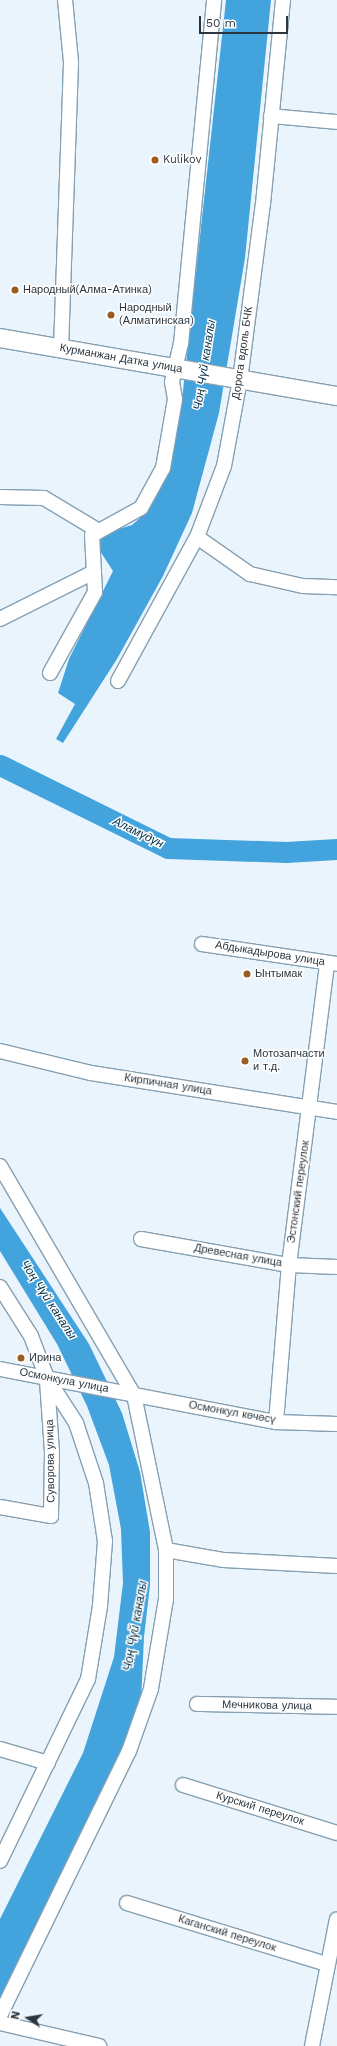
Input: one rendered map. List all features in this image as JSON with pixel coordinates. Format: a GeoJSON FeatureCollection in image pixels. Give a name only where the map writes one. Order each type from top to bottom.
{"type":"FeatureCollection","features":[{"type":"Feature","properties":{"kind":"main road","name":"Курманжан Датка улица"},"geometry":{"type":"LineString","coordinates":[[0,338],[337,396]]}},
{"type":"Feature","properties":{"kind":"street"},"geometry":{"type":"LineString","coordinates":[[61,349],[71,62],[65,0]]}},
{"type":"Feature","properties":{"kind":"street"},"geometry":{"type":"LineString","coordinates":[[50,673],[95,592],[92,534],[141,508],[163,468],[175,399],[172,382],[177,369],[180,344],[214,0]]}},
{"type":"Feature","properties":{"kind":"street","name":"Дорога вдоль БЧК"},"geometry":{"type":"LineString","coordinates":[[118,681],[197,536],[224,466],[263,204],[283,0]]}},
{"type":"Feature","properties":{"kind":"street"},"geometry":{"type":"LineString","coordinates":[[271,116],[337,122]]}},
{"type":"Feature","properties":{"kind":"street"},"geometry":{"type":"LineString","coordinates":[[0,497],[44,498],[99,531]]}},
{"type":"Feature","properties":{"kind":"street"},"geometry":{"type":"LineString","coordinates":[[197,536],[250,574],[303,586],[337,587]]}},
{"type":"Feature","properties":{"kind":"street"},"geometry":{"type":"LineString","coordinates":[[0,619],[94,572]]}},
{"type":"Feature","properties":{"kind":"street","name":"Абдыкадырова улица"},"geometry":{"type":"LineString","coordinates":[[202,944],[332,964]]}},
{"type":"Feature","properties":{"kind":"street","name":"Эстонский переулок"},"geometry":{"type":"LineString","coordinates":[[276,1422],[289,1265],[310,1109],[332,964]]}},
{"type":"Feature","properties":{"kind":"street","name":"Кирпичная улица"},"geometry":{"type":"LineString","coordinates":[[0,1051],[92,1073],[310,1109],[337,1112]]}},
{"type":"Feature","properties":{"kind":"street"},"geometry":{"type":"LineString","coordinates":[[0,1166],[131,1394],[166,1550],[166,1599],[151,1689],[129,1751],[0,2016]]}},
{"type":"Feature","properties":{"kind":"street","name":"Древесная улица"},"geometry":{"type":"LineString","coordinates":[[141,1239],[289,1265],[337,1267]]}},
{"type":"Feature","properties":{"kind":"street"},"geometry":{"type":"LineString","coordinates":[[0,1287],[31,1336],[76,1423],[96,1483],[105,1541],[100,1606],[88,1679],[0,1861]]}},
{"type":"Feature","properties":{"kind":"street","name":"Осмонкула улица"},"geometry":{"type":"LineString","coordinates":[[0,1369],[131,1394]]}},
{"type":"Feature","properties":{"kind":"street","name":"Суворова улица"},"geometry":{"type":"LineString","coordinates":[[0,1507],[51,1516],[53,1379]]}},
{"type":"Feature","properties":{"kind":"street","name":"Осмонкул көчөсү"},"geometry":{"type":"LineString","coordinates":[[131,1394],[276,1422],[337,1424]]}},
{"type":"Feature","properties":{"kind":"street"},"geometry":{"type":"LineString","coordinates":[[166,1550],[224,1560],[337,1566]]}},
{"type":"Feature","properties":{"kind":"street","name":"Мечникова улица"},"geometry":{"type":"LineString","coordinates":[[196,1704],[337,1708]]}},
{"type":"Feature","properties":{"kind":"street"},"geometry":{"type":"LineString","coordinates":[[0,1749],[48,1763]]}},
{"type":"Feature","properties":{"kind":"street","name":"Курский переулок"},"geometry":{"type":"LineString","coordinates":[[183,1785],[337,1833]]}},
{"type":"Feature","properties":{"kind":"street","name":"Каганский переулок"},"geometry":{"type":"LineString","coordinates":[[127,1903],[327,1964]]}},
{"type":"Feature","properties":{"kind":"street"},"geometry":{"type":"LineString","coordinates":[[312,2046],[337,1919]]}},
{"type":"Feature","properties":{"kind":"street"},"geometry":{"type":"LineString","coordinates":[[0,2023],[99,2046]]}},
{"type":"Feature","properties":{"kind":"water","name":"Чоң Чүй каналы"},"geometry":{"type":"Polygon","coordinates":[[[226,0],[271,0],[245,258],[219,413],[192,513],[163,576],[117,659],[63,743],[56,739],[75,704],[58,693],[69,659],[113,571],[98,548],[99,541],[112,531],[132,525],[140,518],[169,454],[181,409],[226,0]]]}},
{"type":"Feature","properties":{"kind":"water"},"geometry":{"type":"Polygon","coordinates":[[[0,757],[17,767],[9,778],[0,773],[0,757]]]}},
{"type":"Feature","properties":{"kind":"water","name":"Чоң Чүй каналы"},"geometry":{"type":"Polygon","coordinates":[[[0,1208],[89,1344],[122,1413],[140,1472],[150,1532],[150,1585],[144,1637],[141,1701],[119,1759],[0,2001],[0,1919],[83,1753],[114,1657],[123,1583],[121,1529],[109,1465],[87,1406],[57,1344],[0,1251],[0,1208]]]}},
{"type":"Feature","properties":{"kind":"waterway","name":"Аламүдүн"},"geometry":{"type":"LineString","coordinates":[[0,765],[168,848],[286,852],[337,849]]}},
{"type":"Feature","properties":{"kind":"place","name":"Kulikov"},"geometry":{"type":"Point","coordinates":[155,160]}},
{"type":"Feature","properties":{"kind":"place","name":"Народный(Алма-Атинка)"},"geometry":{"type":"Point","coordinates":[15,290]}},
{"type":"Feature","properties":{"kind":"place","name":"Народный (Алматинская)"},"geometry":{"type":"Point","coordinates":[111,315]}},
{"type":"Feature","properties":{"kind":"place","name":"Ынтымак"},"geometry":{"type":"Point","coordinates":[247,974]}},
{"type":"Feature","properties":{"kind":"place","name":"Мотозапчасти и т.д."},"geometry":{"type":"Point","coordinates":[245,1061]}},
{"type":"Feature","properties":{"kind":"place","name":"Ирина"},"geometry":{"type":"Point","coordinates":[21,1358]}}]}
